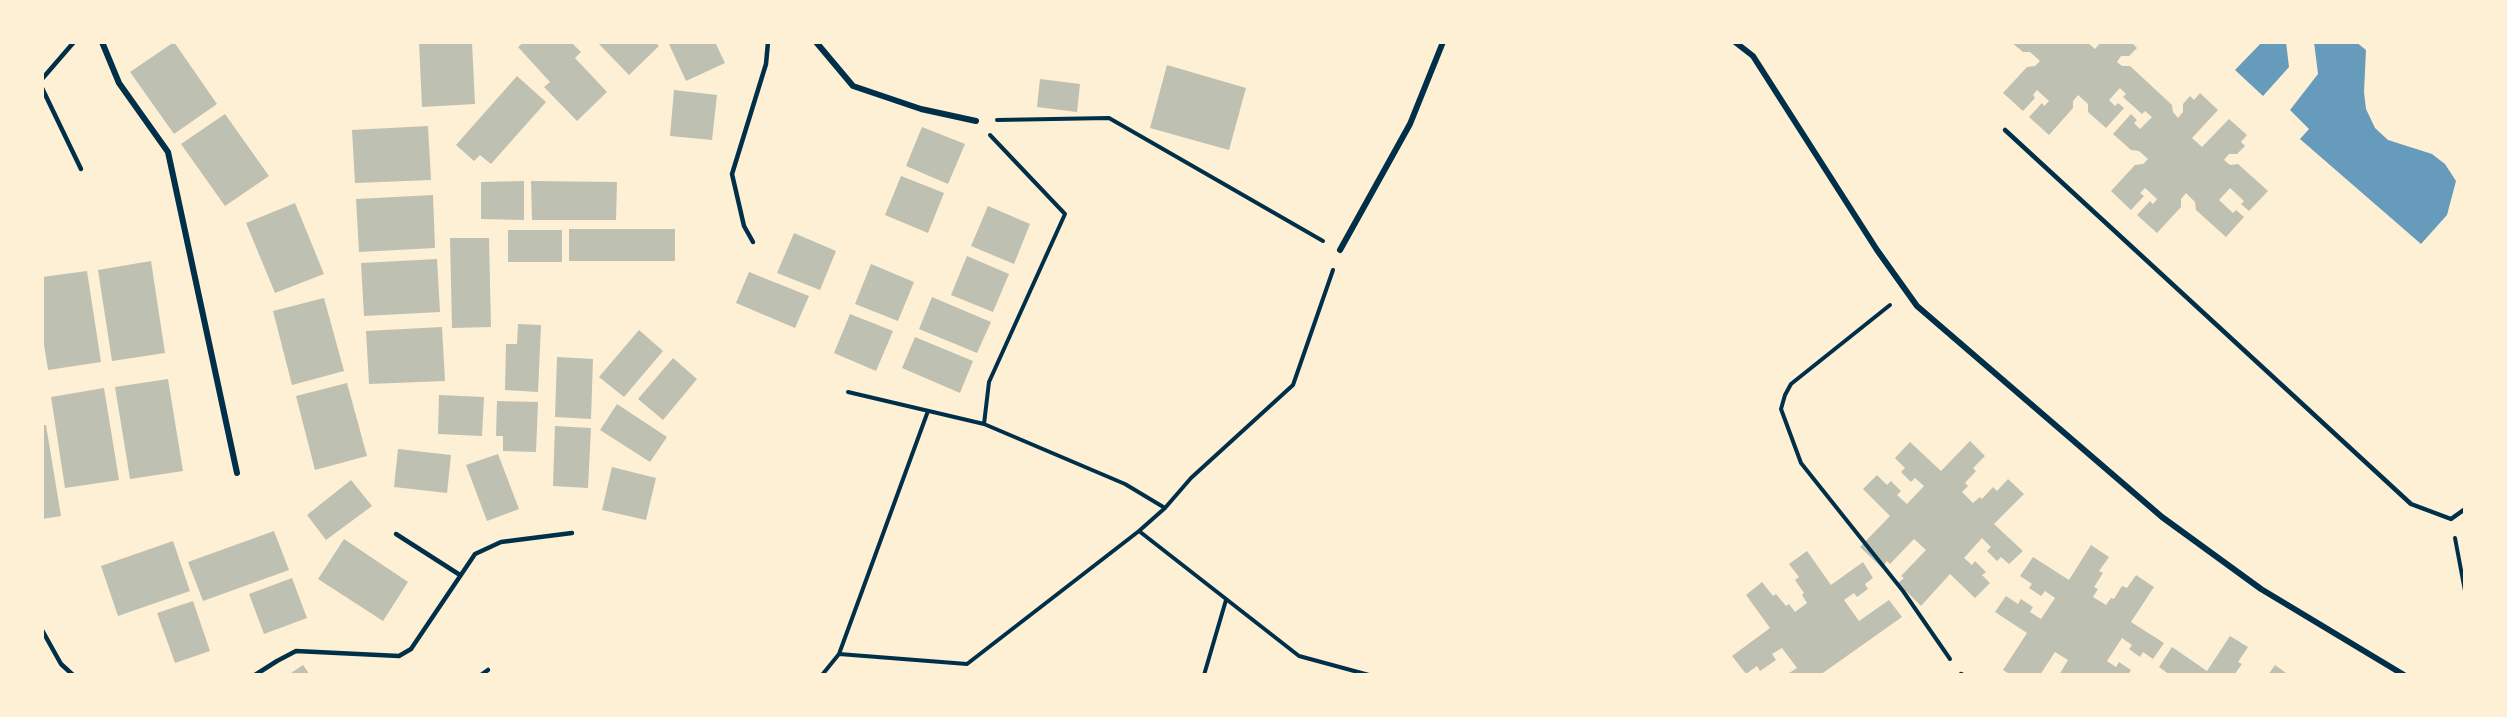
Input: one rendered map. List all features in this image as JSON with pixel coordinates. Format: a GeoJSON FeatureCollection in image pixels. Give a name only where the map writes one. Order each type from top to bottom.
{"type":"FeatureCollection","features":[{"type":"Feature","properties":{"kind":"street"},"geometry":{"type":"LineString","coordinates":[[102,42],[119,83],[168,152],[237,473]]}},
{"type":"Feature","properties":{"kind":"street"},"geometry":{"type":"LineString","coordinates":[[1340,250],[1410,124],[1443,42]]}},
{"type":"Feature","properties":{"kind":"street"},"geometry":{"type":"LineString","coordinates":[[1735,42],[1753,56],[1877,250],[1917,306],[2163,517],[2261,589],[2404,675]]}},
{"type":"Feature","properties":{"kind":"street"},"geometry":{"type":"LineString","coordinates":[[819,43],[854,86],[921,109],[976,121]]}},
{"type":"Feature","properties":{"kind":"lane"},"geometry":{"type":"LineString","coordinates":[[42,80],[74,42]]}},
{"type":"Feature","properties":{"kind":"lane"},"geometry":{"type":"LineString","coordinates":[[753,242],[744,226],[732,174],[766,64],[768,42]]}},
{"type":"Feature","properties":{"kind":"lane"},"geometry":{"type":"LineString","coordinates":[[42,88],[81,169]]}},
{"type":"Feature","properties":{"kind":"lane"},"geometry":{"type":"LineString","coordinates":[[2005,130],[2411,504],[2451,519],[2465,508]]}},
{"type":"Feature","properties":{"kind":"lane"},"geometry":{"type":"LineString","coordinates":[[255,675],[296,651],[399,656],[411,649],[475,554],[501,542],[572,533]]}},
{"type":"Feature","properties":{"kind":"lane"},"geometry":{"type":"LineString","coordinates":[[396,534],[460,575]]}},
{"type":"Feature","properties":{"kind":"lane"},"geometry":{"type":"LineString","coordinates":[[42,630],[61,664],[73,675]]}},
{"type":"Feature","properties":{"kind":"lane"},"geometry":{"type":"LineString","coordinates":[[481,675],[488,670]]}},
{"type":"Feature","properties":{"kind":"path"},"geometry":{"type":"LineString","coordinates":[[839,654],[966,664],[1139,531],[1165,508],[1191,478],[1293,385],[1340,250],[1109,118],[976,121]]}},
{"type":"Feature","properties":{"kind":"path"},"geometry":{"type":"LineString","coordinates":[[976,121],[1065,214],[989,382],[984,424]]}},
{"type":"Feature","properties":{"kind":"path"},"geometry":{"type":"LineString","coordinates":[[1893,303],[1791,384],[1781,409],[1801,463],[1903,591],[1962,674]]}},
{"type":"Feature","properties":{"kind":"path"},"geometry":{"type":"LineString","coordinates":[[848,392],[984,424],[1125,484],[1165,508]]}},
{"type":"Feature","properties":{"kind":"path"},"geometry":{"type":"LineString","coordinates":[[822,675],[839,654],[928,411]]}},
{"type":"Feature","properties":{"kind":"path"},"geometry":{"type":"LineString","coordinates":[[2451,519],[2465,591]]}},
{"type":"Feature","properties":{"kind":"path"},"geometry":{"type":"LineString","coordinates":[[1139,531],[1299,656],[1369,675]]}},
{"type":"Feature","properties":{"kind":"path"},"geometry":{"type":"LineString","coordinates":[[1204,675],[1226,600]]}},
{"type":"Feature","properties":{"kind":"water"},"geometry":{"type":"Polygon","coordinates":[[[2262,42],[2286,42],[2289,67],[2263,96],[2235,70],[2262,42]]]}},
{"type":"Feature","properties":{"kind":"water"},"geometry":{"type":"Polygon","coordinates":[[[2314,42],[2356,42],[2366,50],[2364,92],[2366,109],[2375,128],[2388,140],[2432,154],[2445,164],[2456,181],[2447,215],[2421,244],[2300,139],[2309,129],[2290,110],[2318,74],[2314,42]]]}},
{"type":"Feature","properties":{"kind":"building"},"geometry":{"type":"Polygon","coordinates":[[[174,42],[217,104],[174,134],[130,72],[174,42]]]}},
{"type":"Feature","properties":{"kind":"building"},"geometry":{"type":"Polygon","coordinates":[[[419,42],[472,42],[475,104],[422,107],[419,42]]]}},
{"type":"Feature","properties":{"kind":"building"},"geometry":{"type":"Polygon","coordinates":[[[524,42],[571,42],[581,52],[575,58],[607,92],[577,121],[544,87],[550,82],[518,47],[524,42]]]}},
{"type":"Feature","properties":{"kind":"building"},"geometry":{"type":"Polygon","coordinates":[[[597,42],[655,42],[659,46],[629,75],[597,42]]]}},
{"type":"Feature","properties":{"kind":"building"},"geometry":{"type":"Polygon","coordinates":[[[668,42],[715,42],[725,63],[686,81],[668,42]]]}},
{"type":"Feature","properties":{"kind":"building"},"geometry":{"type":"Polygon","coordinates":[[[2011,42],[2087,42],[2095,49],[2101,42],[2134,42],[2137,48],[2129,56],[2121,56],[2117,62],[2122,66],[2130,66],[2172,105],[2173,112],[2178,118],[2183,112],[2183,104],[2190,96],[2194,100],[2200,93],[2218,110],[2192,138],[2202,147],[2229,119],[2247,135],[2241,142],[2245,146],[2237,154],[2229,154],[2224,160],[2230,165],[2238,164],[2268,191],[2249,211],[2241,204],[2244,201],[2230,188],[2219,200],[2233,213],[2236,210],[2244,217],[2226,237],[2196,210],[2195,202],[2186,193],[2181,199],[2181,207],[2157,233],[2137,215],[2150,201],[2153,204],[2157,199],[2145,188],[2140,193],[2144,196],[2131,210],[2111,191],[2135,165],[2143,164],[2148,159],[2139,151],[2131,150],[2113,134],[2131,114],[2137,120],[2134,123],[2140,129],[2152,117],[2145,111],[2142,114],[2123,97],[2126,94],[2120,88],[2109,100],[2115,106],[2118,103],[2124,108],[2106,128],[2088,112],[2088,104],[2078,95],[2073,101],[2073,108],[2049,135],[2029,117],[2042,103],[2044,106],[2049,101],[2037,90],[2033,95],[2035,98],[2023,111],[2003,93],[2027,67],[2035,66],[2040,61],[2030,52],[2023,52],[2011,42]]]}},
{"type":"Feature","properties":{"kind":"building"},"geometry":{"type":"Polygon","coordinates":[[[1167,65],[1246,88],[1229,150],[1150,128],[1167,65]]]}},
{"type":"Feature","properties":{"kind":"building"},"geometry":{"type":"Polygon","coordinates":[[[517,76],[546,102],[491,164],[480,155],[474,161],[456,145],[517,76]]]}},
{"type":"Feature","properties":{"kind":"building"},"geometry":{"type":"Polygon","coordinates":[[[1040,79],[1080,84],[1077,112],[1037,107],[1040,79]]]}},
{"type":"Feature","properties":{"kind":"building"},"geometry":{"type":"Polygon","coordinates":[[[674,90],[717,95],[712,140],[670,136],[674,90]]]}},
{"type":"Feature","properties":{"kind":"building"},"geometry":{"type":"Polygon","coordinates":[[[225,114],[269,176],[225,206],[181,144],[225,114]]]}},
{"type":"Feature","properties":{"kind":"building"},"geometry":{"type":"Polygon","coordinates":[[[428,126],[431,180],[355,183],[352,130],[428,126]]]}},
{"type":"Feature","properties":{"kind":"building"},"geometry":{"type":"Polygon","coordinates":[[[922,127],[965,144],[948,184],[906,166],[922,127]]]}},
{"type":"Feature","properties":{"kind":"building"},"geometry":{"type":"Polygon","coordinates":[[[901,176],[944,193],[928,233],[885,215],[901,176]]]}},
{"type":"Feature","properties":{"kind":"building"},"geometry":{"type":"Polygon","coordinates":[[[524,181],[524,220],[481,219],[481,182],[524,181]]]}},
{"type":"Feature","properties":{"kind":"building"},"geometry":{"type":"Polygon","coordinates":[[[531,181],[617,182],[616,220],[532,220],[531,181]]]}},
{"type":"Feature","properties":{"kind":"building"},"geometry":{"type":"Polygon","coordinates":[[[433,195],[435,248],[359,252],[356,199],[433,195]]]}},
{"type":"Feature","properties":{"kind":"building"},"geometry":{"type":"Polygon","coordinates":[[[295,203],[324,274],[275,293],[246,223],[295,203]]]}},
{"type":"Feature","properties":{"kind":"building"},"geometry":{"type":"Polygon","coordinates":[[[988,206],[1030,224],[1014,264],[971,246],[988,206]]]}},
{"type":"Feature","properties":{"kind":"building"},"geometry":{"type":"Polygon","coordinates":[[[569,229],[675,229],[675,261],[569,261],[569,229]]]}},
{"type":"Feature","properties":{"kind":"building"},"geometry":{"type":"Polygon","coordinates":[[[508,230],[562,230],[562,262],[508,262],[508,230]]]}},
{"type":"Feature","properties":{"kind":"building"},"geometry":{"type":"Polygon","coordinates":[[[794,233],[836,251],[820,290],[777,273],[794,233]]]}},
{"type":"Feature","properties":{"kind":"building"},"geometry":{"type":"Polygon","coordinates":[[[450,238],[489,238],[491,327],[452,328],[450,238]]]}},
{"type":"Feature","properties":{"kind":"building"},"geometry":{"type":"Polygon","coordinates":[[[967,256],[1009,274],[993,312],[951,295],[967,256]]]}},
{"type":"Feature","properties":{"kind":"building"},"geometry":{"type":"Polygon","coordinates":[[[437,259],[440,312],[364,316],[361,263],[437,259]]]}},
{"type":"Feature","properties":{"kind":"building"},"geometry":{"type":"Polygon","coordinates":[[[151,261],[165,353],[112,361],[98,270],[151,261]]]}},
{"type":"Feature","properties":{"kind":"building"},"geometry":{"type":"Polygon","coordinates":[[[871,264],[914,282],[898,321],[855,304],[871,264]]]}},
{"type":"Feature","properties":{"kind":"building"},"geometry":{"type":"Polygon","coordinates":[[[87,271],[101,362],[48,370],[42,332],[42,277],[87,271]]]}},
{"type":"Feature","properties":{"kind":"building"},"geometry":{"type":"Polygon","coordinates":[[[749,272],[809,296],[795,328],[736,303],[749,272]]]}},
{"type":"Feature","properties":{"kind":"building"},"geometry":{"type":"Polygon","coordinates":[[[932,297],[991,322],[977,353],[919,329],[932,297]]]}},
{"type":"Feature","properties":{"kind":"building"},"geometry":{"type":"Polygon","coordinates":[[[324,298],[344,371],[292,385],[273,311],[324,298]]]}},
{"type":"Feature","properties":{"kind":"building"},"geometry":{"type":"Polygon","coordinates":[[[850,314],[893,331],[876,371],[834,353],[850,314]]]}},
{"type":"Feature","properties":{"kind":"building"},"geometry":{"type":"Polygon","coordinates":[[[518,324],[541,325],[538,392],[505,390],[506,344],[517,344],[518,324]]]}},
{"type":"Feature","properties":{"kind":"building"},"geometry":{"type":"Polygon","coordinates":[[[442,327],[445,381],[369,384],[366,331],[442,327]]]}},
{"type":"Feature","properties":{"kind":"building"},"geometry":{"type":"Polygon","coordinates":[[[639,330],[663,351],[624,397],[599,377],[639,330]]]}},
{"type":"Feature","properties":{"kind":"building"},"geometry":{"type":"Polygon","coordinates":[[[915,337],[973,361],[960,393],[902,368],[915,337]]]}},
{"type":"Feature","properties":{"kind":"building"},"geometry":{"type":"Polygon","coordinates":[[[557,357],[593,359],[591,419],[555,417],[557,357]]]}},
{"type":"Feature","properties":{"kind":"building"},"geometry":{"type":"Polygon","coordinates":[[[673,358],[697,379],[663,420],[638,399],[673,358]]]}},
{"type":"Feature","properties":{"kind":"building"},"geometry":{"type":"Polygon","coordinates":[[[168,379],[183,471],[130,479],[115,387],[168,379]]]}},
{"type":"Feature","properties":{"kind":"building"},"geometry":{"type":"Polygon","coordinates":[[[347,383],[367,456],[315,470],[296,396],[347,383]]]}},
{"type":"Feature","properties":{"kind":"building"},"geometry":{"type":"Polygon","coordinates":[[[104,388],[119,480],[65,488],[51,397],[104,388]]]}},
{"type":"Feature","properties":{"kind":"building"},"geometry":{"type":"Polygon","coordinates":[[[439,395],[484,397],[482,436],[438,434],[439,395]]]}},
{"type":"Feature","properties":{"kind":"building"},"geometry":{"type":"Polygon","coordinates":[[[497,401],[538,402],[536,452],[503,451],[503,436],[496,436],[497,401]]]}},
{"type":"Feature","properties":{"kind":"building"},"geometry":{"type":"Polygon","coordinates":[[[617,404],[667,437],[650,462],[600,430],[617,404]]]}},
{"type":"Feature","properties":{"kind":"building"},"geometry":{"type":"Polygon","coordinates":[[[42,425],[46,425],[61,516],[42,519],[42,425]]]}},
{"type":"Feature","properties":{"kind":"building"},"geometry":{"type":"Polygon","coordinates":[[[555,426],[591,428],[588,488],[553,486],[555,426]]]}},
{"type":"Feature","properties":{"kind":"building"},"geometry":{"type":"Polygon","coordinates":[[[1970,441],[1985,456],[1973,468],[1976,471],[1965,483],[1968,486],[1962,492],[1973,503],[1980,497],[1982,499],[1993,487],[1997,491],[2008,479],[2024,494],[1994,524],[2023,551],[2009,564],[2001,557],[1997,561],[1987,551],[1991,547],[1982,538],[1964,558],[1972,565],[1975,561],[1986,572],[1982,575],[1990,583],[1975,598],[1950,574],[1921,606],[1898,583],[1904,578],[1901,576],[1926,550],[1914,539],[1890,564],[1887,561],[1882,568],[1860,547],[1890,516],[1863,489],[1877,475],[1887,485],[1891,481],[1901,491],[1897,495],[1907,504],[1924,486],[1915,478],[1911,482],[1901,472],[1905,468],[1895,458],[1910,442],[1941,471],[1970,441]]]}},
{"type":"Feature","properties":{"kind":"building"},"geometry":{"type":"Polygon","coordinates":[[[398,449],[451,455],[447,493],[394,487],[398,449]]]}},
{"type":"Feature","properties":{"kind":"building"},"geometry":{"type":"Polygon","coordinates":[[[498,454],[519,509],[487,521],[466,465],[498,454]]]}},
{"type":"Feature","properties":{"kind":"building"},"geometry":{"type":"Polygon","coordinates":[[[612,467],[656,478],[646,520],[602,510],[612,467]]]}},
{"type":"Feature","properties":{"kind":"building"},"geometry":{"type":"Polygon","coordinates":[[[351,480],[372,506],[326,540],[307,515],[351,480]]]}},
{"type":"Feature","properties":{"kind":"building"},"geometry":{"type":"Polygon","coordinates":[[[274,531],[289,570],[203,601],[188,562],[274,531]]]}},
{"type":"Feature","properties":{"kind":"building"},"geometry":{"type":"Polygon","coordinates":[[[344,539],[408,582],[383,621],[318,579],[344,539]]]}},
{"type":"Feature","properties":{"kind":"building"},"geometry":{"type":"Polygon","coordinates":[[[173,541],[190,591],[118,616],[101,566],[173,541]]]}},
{"type":"Feature","properties":{"kind":"building"},"geometry":{"type":"Polygon","coordinates":[[[2091,545],[2109,557],[2099,571],[2103,573],[2094,587],[2098,589],[2093,597],[2106,605],[2111,598],[2114,599],[2122,586],[2127,588],[2136,575],[2154,587],[2131,622],[2164,643],[2153,659],[2143,652],[2140,657],[2129,649],[2132,645],[2122,638],[2107,661],[2116,667],[2119,662],[2131,670],[2128,675],[2059,675],[2068,660],[2055,652],[2040,675],[2011,675],[2003,670],[2027,633],[1995,612],[2006,596],[2018,604],[2021,599],[2033,607],[2030,612],[2041,619],[2055,598],[2045,591],[2041,596],[2029,588],[2032,584],[2020,576],[2033,557],[2069,580],[2091,545]]]}},
{"type":"Feature","properties":{"kind":"building"},"geometry":{"type":"Polygon","coordinates":[[[1807,551],[1831,585],[1863,562],[1873,578],[1865,584],[1868,589],[1857,597],[1854,593],[1844,600],[1859,621],[1889,600],[1902,617],[1820,675],[1786,675],[1797,668],[1782,648],[1772,654],[1776,660],[1760,671],[1757,666],[1746,674],[1732,656],[1770,628],[1746,595],[1762,582],[1773,596],[1776,594],[1786,606],[1789,604],[1795,612],[1807,603],[1802,595],[1804,593],[1795,580],[1799,577],[1789,564],[1807,551]]]}},
{"type":"Feature","properties":{"kind":"building"},"geometry":{"type":"Polygon","coordinates":[[[292,578],[307,618],[264,634],[249,594],[292,578]]]}},
{"type":"Feature","properties":{"kind":"building"},"geometry":{"type":"Polygon","coordinates":[[[193,601],[210,651],[175,663],[157,613],[193,601]]]}},
{"type":"Feature","properties":{"kind":"building"},"geometry":{"type":"Polygon","coordinates":[[[2230,636],[2248,647],[2238,662],[2242,664],[2234,675],[2170,675],[2159,667],[2172,647],[2207,671],[2230,636]]]}},
{"type":"Feature","properties":{"kind":"building"},"geometry":{"type":"Polygon","coordinates":[[[303,665],[310,675],[288,675],[303,665]]]}},
{"type":"Feature","properties":{"kind":"building"},"geometry":{"type":"Polygon","coordinates":[[[2275,665],[2289,675],[2268,675],[2275,665]]]}}]}
